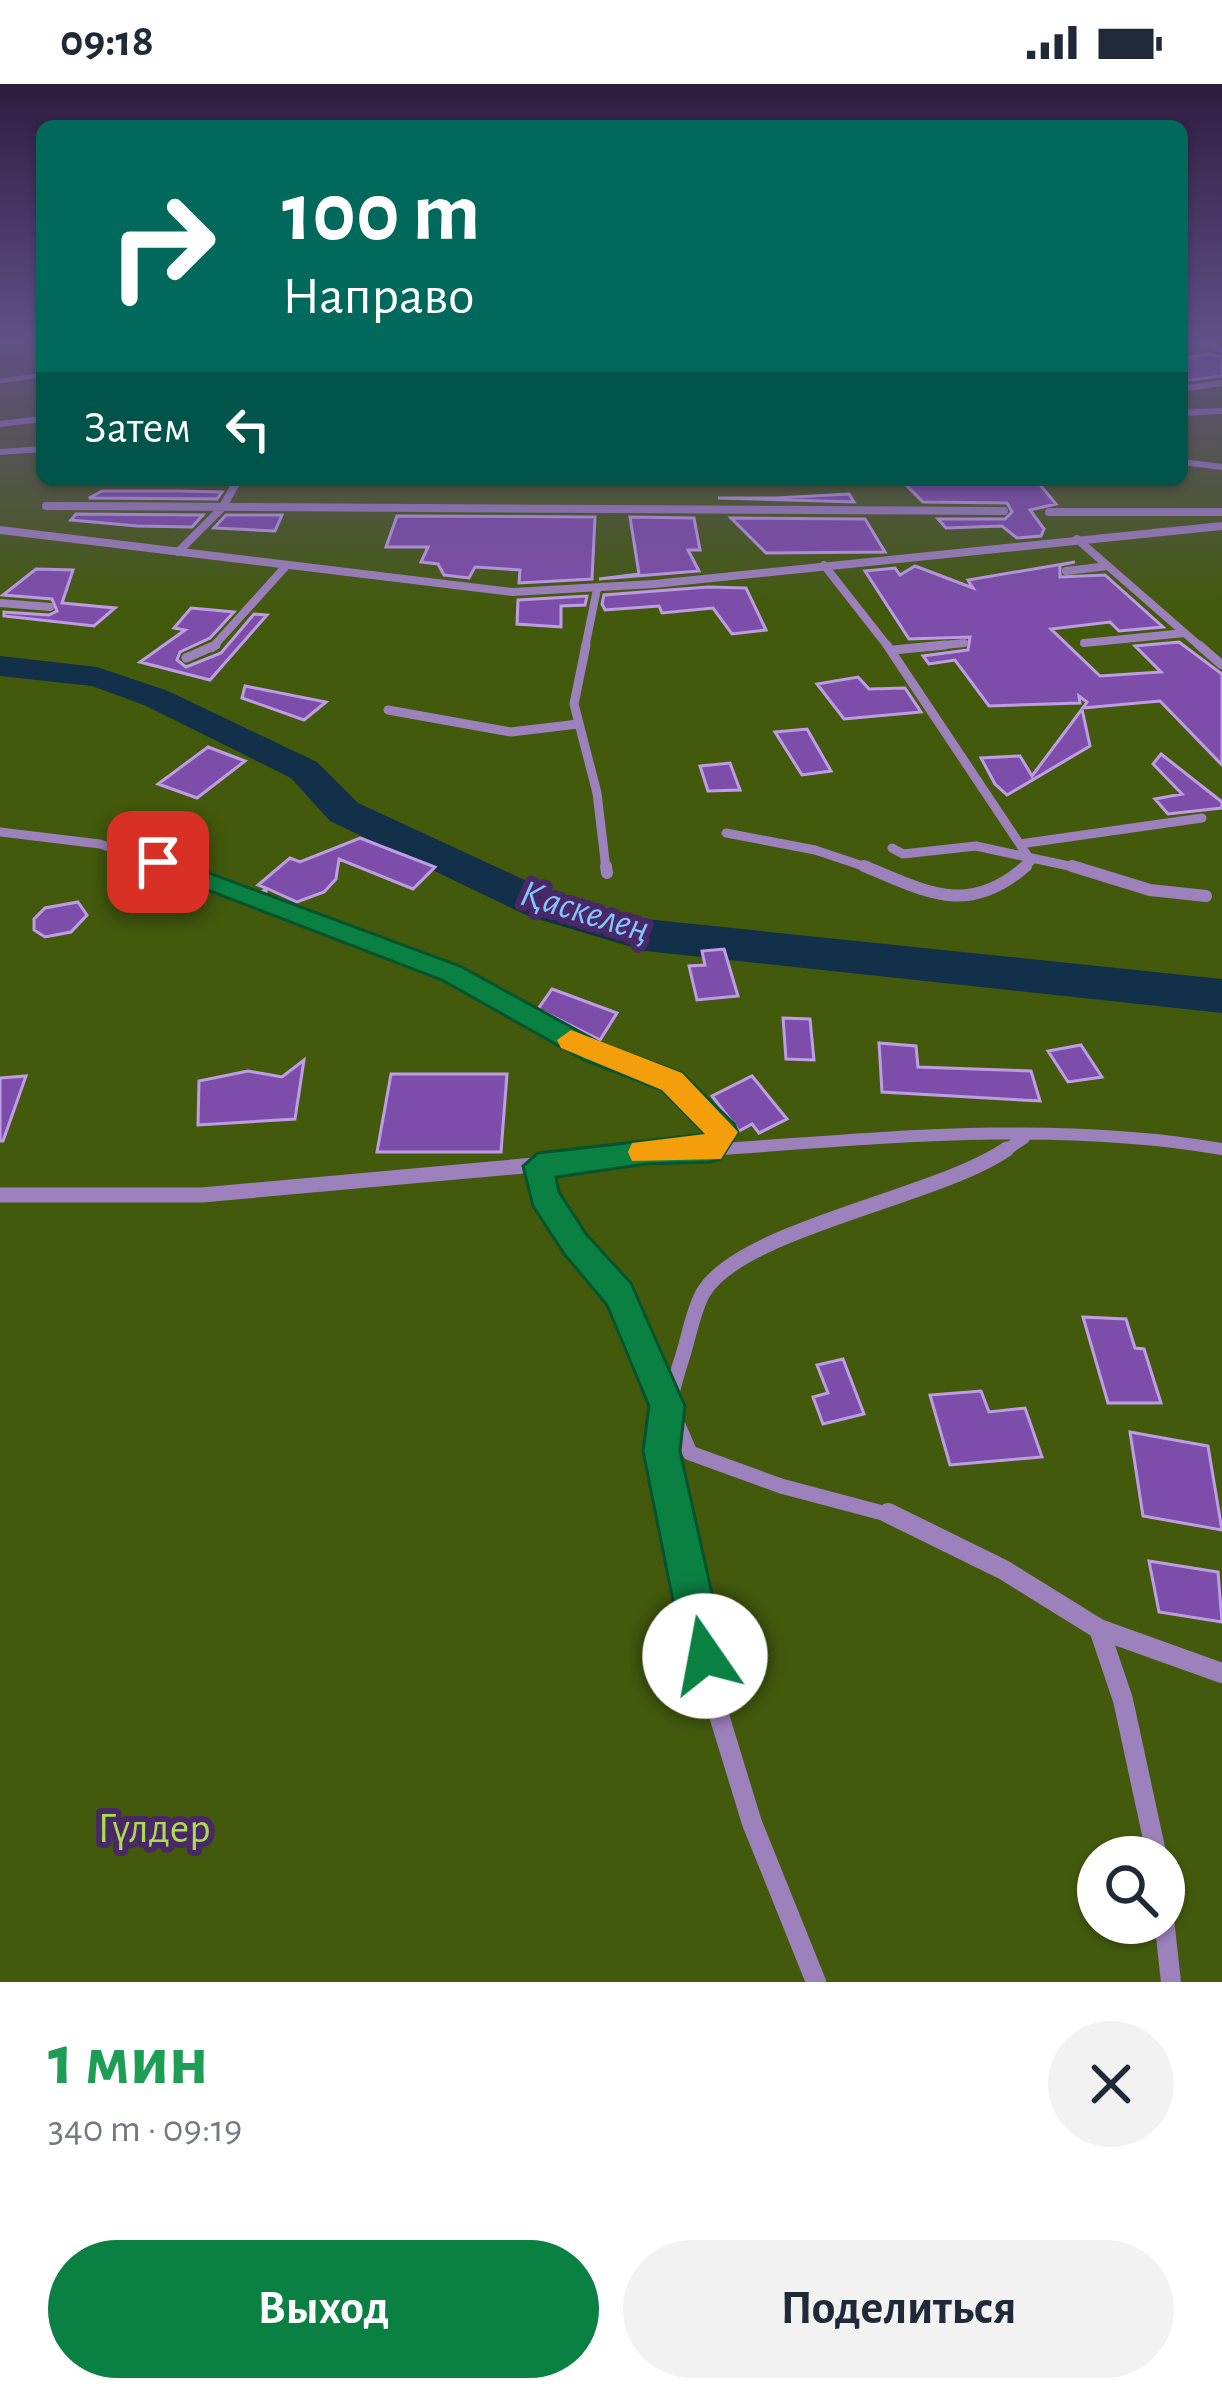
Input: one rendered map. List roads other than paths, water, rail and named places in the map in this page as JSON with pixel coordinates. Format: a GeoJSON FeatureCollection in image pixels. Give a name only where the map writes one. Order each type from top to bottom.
{"type":"FeatureCollection","features":[{"type":"Feature","properties":{"kind":"street"},"geometry":{"type":"LineString","coordinates":[[0,452],[36,449]]}},
{"type":"Feature","properties":{"kind":"street"},"geometry":{"type":"LineString","coordinates":[[1188,463],[1222,467]]}},
{"type":"Feature","properties":{"kind":"street"},"geometry":{"type":"LineString","coordinates":[[178,552],[222,508],[235,486]]}},
{"type":"Feature","properties":{"kind":"street"},"geometry":{"type":"LineString","coordinates":[[46,506],[1004,511]]}},
{"type":"Feature","properties":{"kind":"street"},"geometry":{"type":"LineString","coordinates":[[1049,512],[1222,512]]}},
{"type":"Feature","properties":{"kind":"street"},"geometry":{"type":"LineString","coordinates":[[0,530],[491,590],[597,589],[1222,526]]}},
{"type":"Feature","properties":{"kind":"street"},"geometry":{"type":"LineString","coordinates":[[1077,539],[1222,665]]}},
{"type":"Feature","properties":{"kind":"street"},"geometry":{"type":"LineString","coordinates":[[824,565],[893,650],[1031,861]]}},
{"type":"Feature","properties":{"kind":"street"},"geometry":{"type":"LineString","coordinates":[[186,658],[214,647],[286,566]]}},
{"type":"Feature","properties":{"kind":"street"},"geometry":{"type":"LineString","coordinates":[[1066,571],[1108,566]]}},
{"type":"Feature","properties":{"kind":"street"},"geometry":{"type":"LineString","coordinates":[[597,589],[574,704],[597,793],[607,873]]}},
{"type":"Feature","properties":{"kind":"street"},"geometry":{"type":"LineString","coordinates":[[0,603],[50,607]]}},
{"type":"Feature","properties":{"kind":"street"},"geometry":{"type":"LineString","coordinates":[[1084,643],[1185,633]]}},
{"type":"Feature","properties":{"kind":"street"},"geometry":{"type":"LineString","coordinates":[[893,650],[964,643]]}},
{"type":"Feature","properties":{"kind":"street"},"geometry":{"type":"LineString","coordinates":[[388,710],[511,732],[578,724]]}},
{"type":"Feature","properties":{"kind":"street"},"geometry":{"type":"LineString","coordinates":[[1020,844],[1202,818]]}},
{"type":"Feature","properties":{"kind":"street"},"geometry":{"type":"LineString","coordinates":[[0,832],[91,839],[451,973],[594,1053],[672,1082],[724,1132],[711,1150]]}},
{"type":"Feature","properties":{"kind":"street"},"geometry":{"type":"LineString","coordinates":[[726,833],[823,851],[902,886],[964,896],[1007,886],[1031,861]]}},
{"type":"Feature","properties":{"kind":"street"},"geometry":{"type":"LineString","coordinates":[[892,848],[903,854],[976,846],[1031,861],[1078,867],[1150,890],[1206,896]]}},
{"type":"Feature","properties":{"kind":"street"},"geometry":{"type":"LineString","coordinates":[[163,902],[194,878]]}},
{"type":"Feature","properties":{"kind":"street"},"geometry":{"type":"LineString","coordinates":[[0,1195],[95,1203],[397,1173],[538,1166],[646,1151],[927,1134],[1170,1140],[1222,1149]]}},
{"type":"Feature","properties":{"kind":"street"},"geometry":{"type":"LineString","coordinates":[[816,1982],[752,1823],[714,1699],[661,1451],[667,1406],[703,1293],[731,1263],[777,1239],[875,1208],[990,1162],[1024,1138]]}},
{"type":"Feature","properties":{"kind":"street"},"geometry":{"type":"LineString","coordinates":[[538,1166],[544,1196],[576,1245],[620,1294],[690,1453],[782,1486],[881,1510],[1004,1570],[1099,1629],[1222,1673]]}},
{"type":"Feature","properties":{"kind":"street"},"geometry":{"type":"LineString","coordinates":[[1099,1629],[1123,1700],[1154,1836]]}},
{"type":"Feature","properties":{"kind":"street"},"geometry":{"type":"LineString","coordinates":[[1167,1944],[1171,1982]]}},
{"type":"Feature","properties":{"kind":"waterway","name":"Қаскелең"},"geometry":{"type":"LineString","coordinates":[[0,666],[97,677],[156,698],[304,770],[344,812],[543,906],[645,935],[1222,996]]}},
{"type":"Feature","properties":{"kind":"park label","name":"Гүлдер"},"geometry":{"type":"Point","coordinates":[154,1829]}}]}
